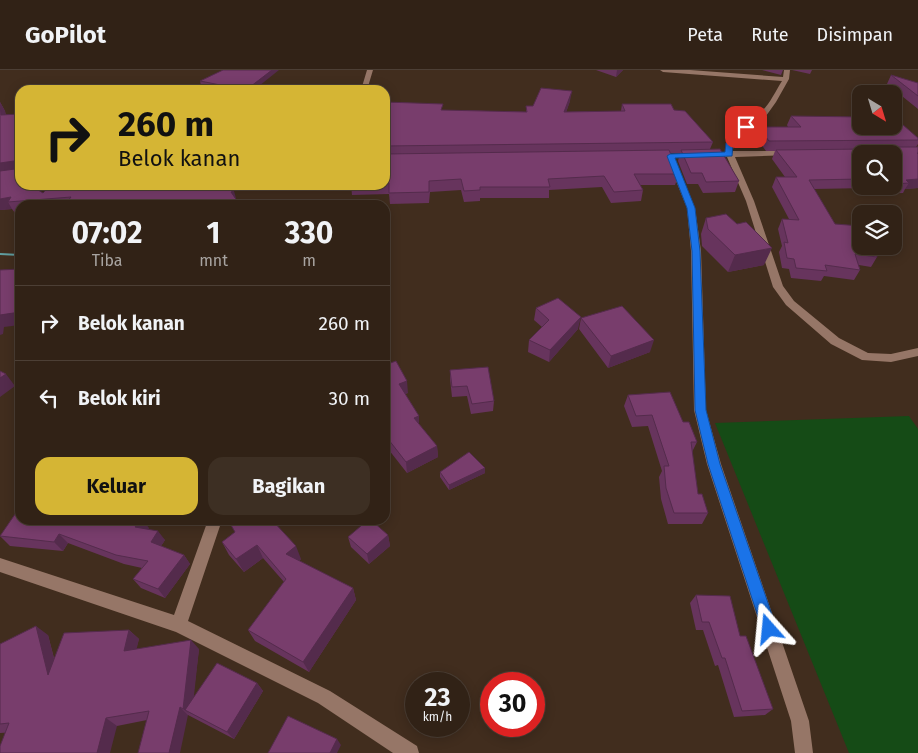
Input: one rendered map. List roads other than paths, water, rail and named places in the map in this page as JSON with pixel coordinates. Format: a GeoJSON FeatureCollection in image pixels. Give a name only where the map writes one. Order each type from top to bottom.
{"type":"FeatureCollection","features":[{"type":"Feature","properties":{"kind":"street"},"geometry":{"type":"LineString","coordinates":[[366,85],[370,70]]}},
{"type":"Feature","properties":{"kind":"street"},"geometry":{"type":"LineString","coordinates":[[663,70],[786,79]]}},
{"type":"Feature","properties":{"kind":"street"},"geometry":{"type":"LineString","coordinates":[[787,70],[786,79],[774,101],[763,114],[733,138],[728,151],[750,201],[778,287],[790,304],[835,341],[861,356],[891,358],[918,352]]}},
{"type":"Feature","properties":{"kind":"street"},"geometry":{"type":"LineString","coordinates":[[700,155],[804,153]]}},
{"type":"Feature","properties":{"kind":"street"},"geometry":{"type":"LineString","coordinates":[[670,156],[691,208],[696,251],[700,410],[714,464],[800,721],[804,753]]}},
{"type":"Feature","properties":{"kind":"street"},"geometry":{"type":"LineString","coordinates":[[179,625],[213,525]]}},
{"type":"Feature","properties":{"kind":"street"},"geometry":{"type":"LineString","coordinates":[[0,565],[179,625],[324,698],[410,753]]}},
{"type":"Feature","properties":{"kind":"waterway"},"geometry":{"type":"LineString","coordinates":[[0,254],[15,255]]}}]}
